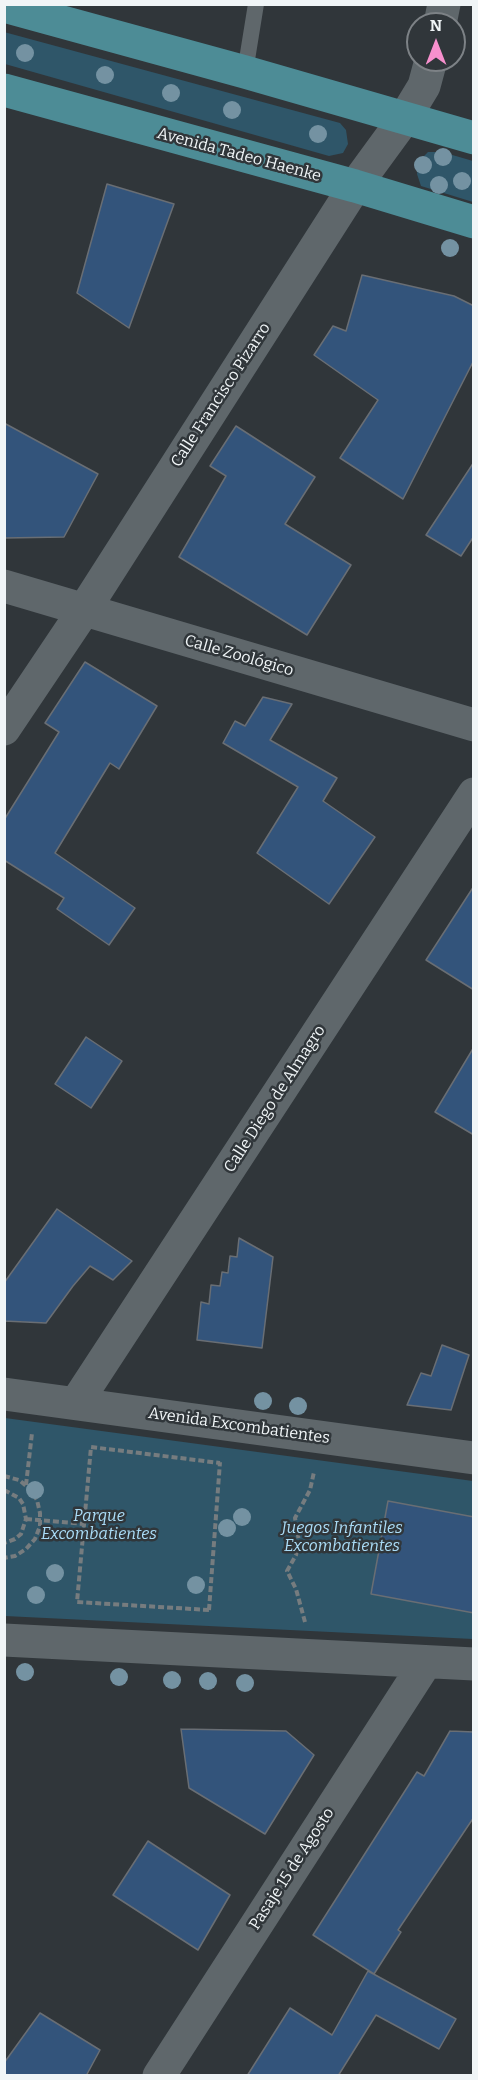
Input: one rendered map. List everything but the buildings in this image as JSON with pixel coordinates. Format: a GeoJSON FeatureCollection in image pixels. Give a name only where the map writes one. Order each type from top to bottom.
{"type":"FeatureCollection","features":[{"type":"Feature","properties":{"kind":"main road"},"geometry":{"type":"LineString","coordinates":[[4,6],[474,138]]}},
{"type":"Feature","properties":{"kind":"main road","name":"Avenida Tadeo Haenke"},"geometry":{"type":"LineString","coordinates":[[4,90],[355,186],[474,222]]}},
{"type":"Feature","properties":{"kind":"street","name":"Calle Francisco Pizarro"},"geometry":{"type":"LineString","coordinates":[[4,729],[84,610],[355,186],[404,119],[424,86],[428,72]]}},
{"type":"Feature","properties":{"kind":"street","name":"Calle Zoológico"},"geometry":{"type":"LineString","coordinates":[[4,586],[474,725]]}},
{"type":"Feature","properties":{"kind":"street","name":"Calle Diego de Almagro"},"geometry":{"type":"LineString","coordinates":[[76,1403],[474,794]]}},
{"type":"Feature","properties":{"kind":"street","name":"Avenida Excombatientes"},"geometry":{"type":"LineString","coordinates":[[4,1394],[474,1458]]}},
{"type":"Feature","properties":{"kind":"street"},"geometry":{"type":"LineString","coordinates":[[4,1640],[474,1664]]}},
{"type":"Feature","properties":{"kind":"street","name":"Pasaje 15 de Agosto"},"geometry":{"type":"LineString","coordinates":[[159,2076],[426,1662]]}},
{"type":"Feature","properties":{"kind":"lane"},"geometry":{"type":"LineString","coordinates":[[245,72],[256,4]]}},
{"type":"Feature","properties":{"kind":"path"},"geometry":{"type":"LineString","coordinates":[[26,1486],[32,1433]]}},
{"type":"Feature","properties":{"kind":"path"},"geometry":{"type":"LineString","coordinates":[[209,1610],[77,1602],[91,1447],[220,1463]]}},
{"type":"Feature","properties":{"kind":"path"},"geometry":{"type":"LineString","coordinates":[[208,1620],[221,1452]]}},
{"type":"Feature","properties":{"kind":"path"},"geometry":{"type":"LineString","coordinates":[[305,1624],[296,1590],[287,1572],[296,1555],[299,1541],[295,1518],[310,1490],[316,1466]]}},
{"type":"Feature","properties":{"kind":"path"},"geometry":{"type":"LineString","coordinates":[[4,1476],[19,1480],[26,1486],[37,1500],[40,1520],[35,1539],[26,1549],[15,1556],[4,1558]]}},
{"type":"Feature","properties":{"kind":"path"},"geometry":{"type":"LineString","coordinates":[[4,1490],[19,1498],[23,1504],[26,1519],[21,1534],[4,1543]]}},
{"type":"Feature","properties":{"kind":"path"},"geometry":{"type":"LineString","coordinates":[[26,1519],[84,1524]]}},
{"type":"Feature","properties":{"kind":"green space"},"geometry":{"type":"Polygon","coordinates":[[[4,32],[340,123],[346,130],[348,144],[343,153],[329,156],[5,64],[4,32]]]}},
{"type":"Feature","properties":{"kind":"green space"},"geometry":{"type":"Polygon","coordinates":[[[428,152],[442,152],[473,161],[473,202],[421,186],[417,174],[418,162],[428,152]]]}},
{"type":"Feature","properties":{"kind":"green space","name":"Parque Excombatientes"},"geometry":{"type":"Polygon","coordinates":[[[5,1418],[473,1481],[473,1639],[5,1616],[5,1418]]]}},
{"type":"Feature","properties":{"kind":"park label","name":"Juegos Infantiles Excombatientes"},"geometry":{"type":"Point","coordinates":[342,1538]}}]}
